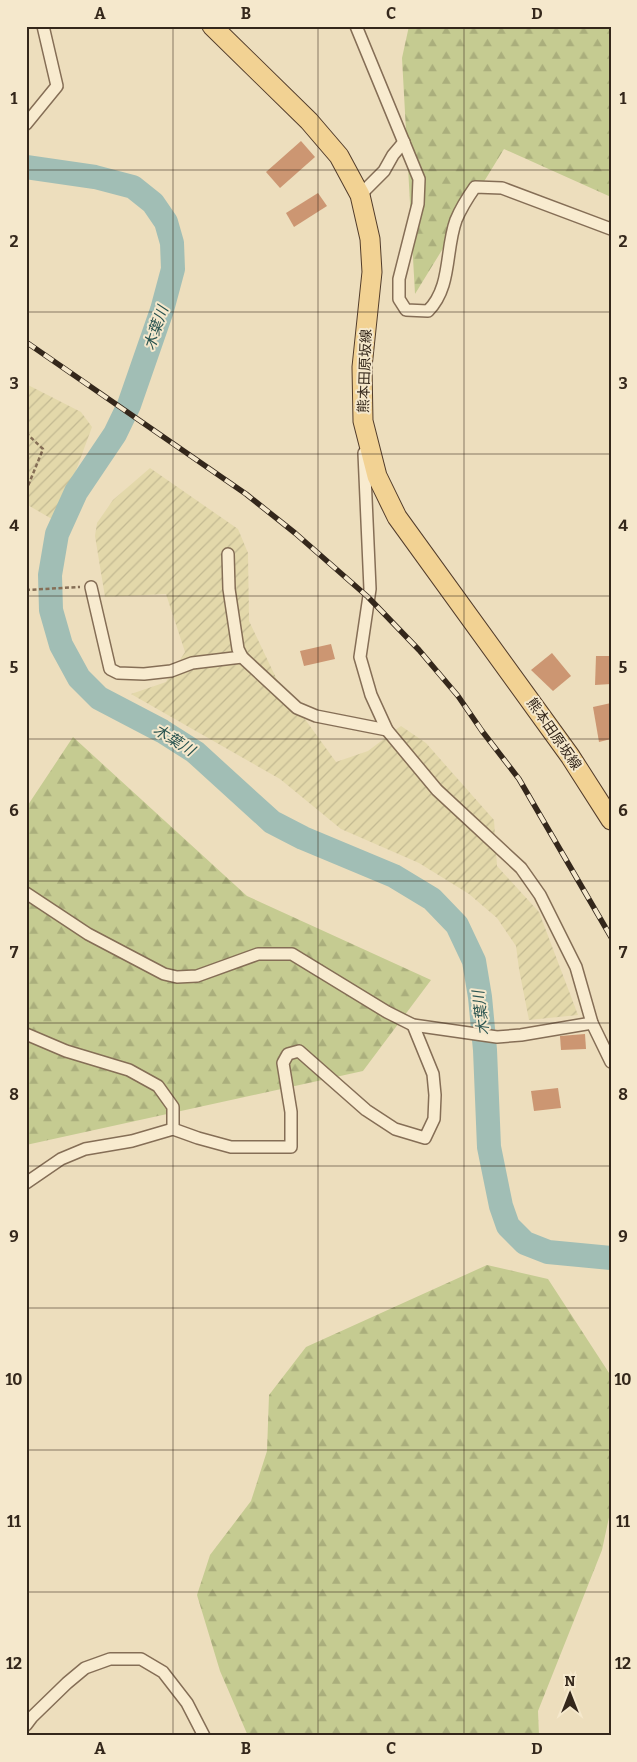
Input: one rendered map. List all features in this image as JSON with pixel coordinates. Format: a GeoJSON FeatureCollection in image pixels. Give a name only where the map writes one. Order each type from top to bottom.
{"type":"FeatureCollection","features":[{"type":"Feature","properties":{"kind":"main road","name":"熊本田原坂線"},"geometry":{"type":"LineString","coordinates":[[212,26],[309,121],[339,156],[360,195],[370,239],[372,272],[362,367],[363,421],[376,476],[397,517],[570,756],[611,820]]}},
{"type":"Feature","properties":{"kind":"street"},"geometry":{"type":"LineString","coordinates":[[26,124],[56,86],[43,26]]}},
{"type":"Feature","properties":{"kind":"street"},"geometry":{"type":"LineString","coordinates":[[356,26],[419,180],[418,204],[399,279],[399,298],[406,310],[428,311],[435,304],[446,273],[456,221],[476,187],[502,188],[611,229]]}},
{"type":"Feature","properties":{"kind":"street"},"geometry":{"type":"LineString","coordinates":[[360,195],[384,171],[393,155],[404,142]]}},
{"type":"Feature","properties":{"kind":"street"},"geometry":{"type":"LineString","coordinates":[[363,421],[370,588],[360,657],[371,695],[387,730],[438,790],[522,868],[540,895],[573,960],[592,1023],[611,1062]]}},
{"type":"Feature","properties":{"kind":"street"},"geometry":{"type":"LineString","coordinates":[[228,554],[229,589],[238,649],[242,657],[297,708],[316,716],[387,730]]}},
{"type":"Feature","properties":{"kind":"street"},"geometry":{"type":"LineString","coordinates":[[92,587],[110,669],[118,673],[144,674],[171,671],[192,663],[242,657]]}},
{"type":"Feature","properties":{"kind":"street"},"geometry":{"type":"LineString","coordinates":[[26,893],[88,934],[164,974],[177,977],[197,976],[258,954],[292,954],[413,1026],[497,1037],[522,1035],[592,1023]]}},
{"type":"Feature","properties":{"kind":"street"},"geometry":{"type":"LineString","coordinates":[[26,1183],[61,1159],[85,1150],[132,1141],[173,1129],[231,1147],[291,1147],[291,1112],[283,1063],[288,1054],[299,1051],[366,1110],[395,1129],[424,1138],[434,1119],[436,1095],[433,1074],[413,1026]]}},
{"type":"Feature","properties":{"kind":"street"},"geometry":{"type":"LineString","coordinates":[[26,1034],[66,1051],[129,1070],[158,1086],[173,1107],[173,1129]]}},
{"type":"Feature","properties":{"kind":"street"},"geometry":{"type":"LineString","coordinates":[[26,1725],[67,1683],[85,1668],[110,1659],[141,1659],[163,1672],[188,1703],[204,1736]]}},
{"type":"Feature","properties":{"kind":"path"},"geometry":{"type":"LineString","coordinates":[[26,433],[43,449],[26,491]]}},
{"type":"Feature","properties":{"kind":"path"},"geometry":{"type":"LineString","coordinates":[[26,590],[92,587]]}},
{"type":"Feature","properties":{"kind":"shaded area"},"geometry":{"type":"Polygon","coordinates":[[[26,384],[81,412],[92,427],[57,522],[26,504],[26,384]]]}},
{"type":"Feature","properties":{"kind":"shaded area"},"geometry":{"type":"Polygon","coordinates":[[[150,468],[238,529],[248,553],[249,621],[278,682],[336,762],[368,751],[401,726],[426,743],[494,820],[497,866],[539,912],[578,1015],[529,1020],[516,946],[497,918],[469,894],[419,863],[341,829],[280,779],[131,694],[166,682],[185,652],[166,594],[105,597],[95,536],[97,523],[113,500],[150,468]]]}},
{"type":"Feature","properties":{"kind":"green space"},"geometry":{"type":"Polygon","coordinates":[[[409,26],[611,26],[611,197],[504,149],[415,294],[402,58],[409,26]]]}},
{"type":"Feature","properties":{"kind":"green space"},"geometry":{"type":"Polygon","coordinates":[[[73,737],[247,896],[431,980],[363,1071],[26,1145],[26,808],[73,737]]]}},
{"type":"Feature","properties":{"kind":"green space"},"geometry":{"type":"Polygon","coordinates":[[[487,1265],[548,1279],[611,1376],[611,1508],[602,1550],[538,1711],[539,1736],[248,1736],[220,1671],[197,1595],[210,1555],[251,1501],[267,1451],[269,1395],[306,1347],[487,1265]]]}},
{"type":"Feature","properties":{"kind":"building"},"geometry":{"type":"Polygon","coordinates":[[[301,141],[315,157],[280,188],[266,172],[301,141]]]}},
{"type":"Feature","properties":{"kind":"building"},"geometry":{"type":"Polygon","coordinates":[[[318,193],[327,206],[294,227],[286,213],[318,193]]]}},
{"type":"Feature","properties":{"kind":"building"},"geometry":{"type":"Polygon","coordinates":[[[331,644],[335,659],[304,666],[300,651],[331,644]]]}},
{"type":"Feature","properties":{"kind":"building"},"geometry":{"type":"Polygon","coordinates":[[[552,653],[571,676],[553,691],[531,670],[552,653]]]}},
{"type":"Feature","properties":{"kind":"building"},"geometry":{"type":"Polygon","coordinates":[[[596,656],[611,656],[611,684],[595,685],[596,656]]]}},
{"type":"Feature","properties":{"kind":"building"},"geometry":{"type":"Polygon","coordinates":[[[611,703],[611,739],[599,742],[593,707],[611,703]]]}},
{"type":"Feature","properties":{"kind":"building"},"geometry":{"type":"Polygon","coordinates":[[[585,1034],[586,1049],[561,1050],[560,1036],[585,1034]]]}},
{"type":"Feature","properties":{"kind":"building"},"geometry":{"type":"Polygon","coordinates":[[[558,1088],[561,1108],[534,1111],[531,1091],[558,1088]]]}},
{"type":"Feature","properties":{"kind":"waterway","name":"木葉川"},"geometry":{"type":"LineString","coordinates":[[26,167],[95,177],[133,187],[153,203],[166,222],[172,243],[173,269],[162,310],[129,405],[115,434],[76,492],[57,534],[50,575],[51,610],[61,645],[79,678],[99,698],[162,731],[195,752],[272,822],[303,838],[394,876],[432,899],[457,925],[474,961],[480,997],[485,1050],[489,1147],[501,1206],[508,1226],[525,1243],[548,1252],[611,1258]]}},
{"type":"Feature","properties":{"kind":"railway"},"geometry":{"type":"LineString","coordinates":[[26,342],[246,494],[295,533],[368,597],[419,650],[458,696],[519,779],[611,937]]}}]}
